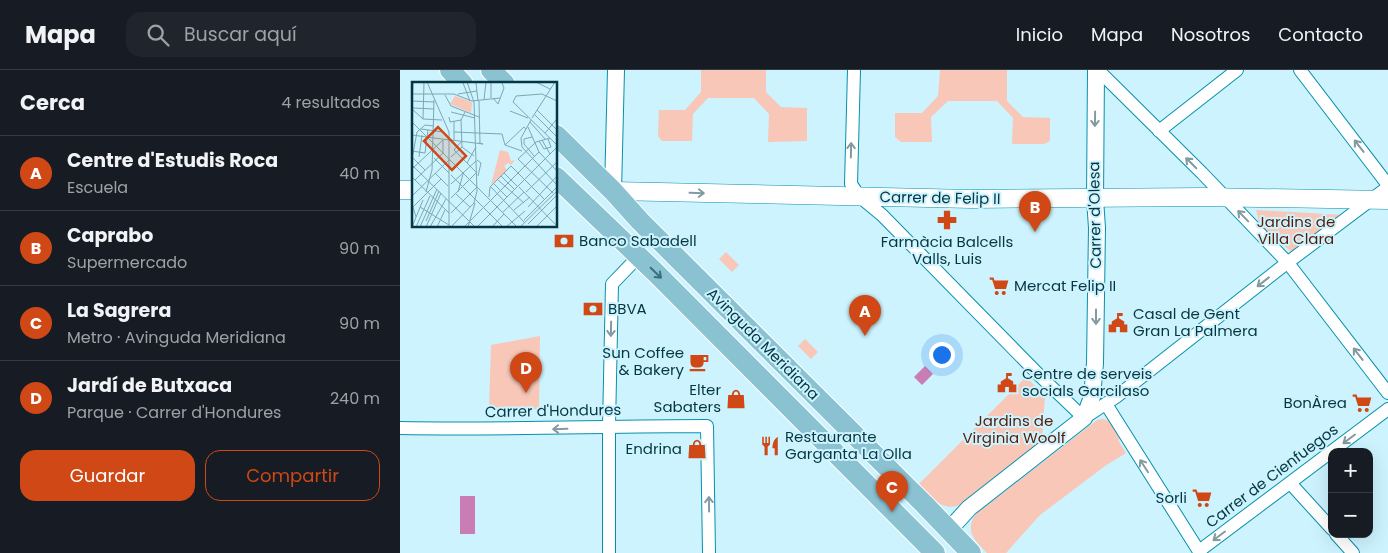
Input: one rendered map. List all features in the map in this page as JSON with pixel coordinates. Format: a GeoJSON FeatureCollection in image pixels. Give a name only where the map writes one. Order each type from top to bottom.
{"type":"FeatureCollection","features":[{"type":"Feature","properties":{"kind":"main road"},"geometry":{"type":"LineString","coordinates":[[450,70],[462,82]]}},
{"type":"Feature","properties":{"kind":"main road"},"geometry":{"type":"LineString","coordinates":[[491,70],[503,82]]}},
{"type":"Feature","properties":{"kind":"main road","name":"Avinguda Meridiana"},"geometry":{"type":"LineString","coordinates":[[558,137],[971,553]]}},
{"type":"Feature","properties":{"kind":"main road"},"geometry":{"type":"LineString","coordinates":[[563,191],[613,191]]}},
{"type":"Feature","properties":{"kind":"main road","name":"Avinguda Meridiana"},"geometry":{"type":"LineString","coordinates":[[563,191],[639,256],[932,552]]}},
{"type":"Feature","properties":{"kind":"main road","name":"Carrer de Felip II"},"geometry":{"type":"LineString","coordinates":[[613,191],[972,199],[1225,197],[1380,200]]}},
{"type":"Feature","properties":{"kind":"main road"},"geometry":{"type":"LineString","coordinates":[[932,552],[948,530]]}},
{"type":"Feature","properties":{"kind":"street"},"geometry":{"type":"LineString","coordinates":[[613,191],[616,70]]}},
{"type":"Feature","properties":{"kind":"street"},"geometry":{"type":"LineString","coordinates":[[854,70],[851,184],[859,196],[882,215],[1041,377],[1084,418]]}},
{"type":"Feature","properties":{"kind":"street"},"geometry":{"type":"LineString","coordinates":[[1097,70],[1225,197],[1288,263],[1388,393]]}},
{"type":"Feature","properties":{"kind":"street","name":"Carrer d'Olesa"},"geometry":{"type":"LineString","coordinates":[[1084,418],[1092,397],[1094,378],[1097,228],[1095,199],[1097,70]]}},
{"type":"Feature","properties":{"kind":"street"},"geometry":{"type":"LineString","coordinates":[[1159,131],[1237,70]]}},
{"type":"Feature","properties":{"kind":"street"},"geometry":{"type":"LineString","coordinates":[[948,530],[968,508],[1084,418],[1106,404],[1288,263],[1380,200],[1388,186],[1300,70]]}},
{"type":"Feature","properties":{"kind":"street"},"geometry":{"type":"LineString","coordinates":[[610,553],[609,426],[612,284],[639,256]]}},
{"type":"Feature","properties":{"kind":"street"},"geometry":{"type":"LineString","coordinates":[[1106,404],[1200,552]]}},
{"type":"Feature","properties":{"kind":"street","name":"Carrer de Cienfuegos"},"geometry":{"type":"LineString","coordinates":[[1200,552],[1388,409]]}},
{"type":"Feature","properties":{"kind":"street","name":"Carrer d'Hondures"},"geometry":{"type":"LineString","coordinates":[[400,428],[553,429],[609,426],[707,426],[710,553]]}},
{"type":"Feature","properties":{"kind":"street"},"geometry":{"type":"LineString","coordinates":[[1291,484],[1328,526]]}},
{"type":"Feature","properties":{"kind":"street"},"geometry":{"type":"LineString","coordinates":[[1340,538],[1353,553]]}},
{"type":"Feature","properties":{"kind":"green space"},"geometry":{"type":"Polygon","coordinates":[[[701,70],[766,70],[766,92],[781,107],[807,108],[807,141],[768,142],[769,114],[754,98],[708,98],[693,114],[692,141],[662,141],[658,136],[659,110],[685,110],[701,92],[701,70]]]}},
{"type":"Feature","properties":{"kind":"green space"},"geometry":{"type":"Polygon","coordinates":[[[940,70],[1007,70],[1007,101],[1023,117],[1050,118],[1050,141],[1044,144],[1012,144],[1013,118],[997,101],[948,101],[931,117],[932,142],[901,142],[895,137],[895,113],[922,113],[938,96],[940,70]]]}},
{"type":"Feature","properties":{"kind":"green space","name":"Jardins de Villa Clara"},"geometry":{"type":"Polygon","coordinates":[[[1256,210],[1344,215],[1294,254],[1260,226],[1256,210]]]}},
{"type":"Feature","properties":{"kind":"green space"},"geometry":{"type":"Polygon","coordinates":[[[726,252],[739,265],[732,272],[719,259],[726,252]]]}},
{"type":"Feature","properties":{"kind":"green space"},"geometry":{"type":"Polygon","coordinates":[[[540,336],[539,409],[489,409],[491,345],[540,336]]]}},
{"type":"Feature","properties":{"kind":"green space"},"geometry":{"type":"Polygon","coordinates":[[[805,339],[818,352],[811,359],[798,346],[805,339]]]}},
{"type":"Feature","properties":{"kind":"green space","name":"Jardins de Virginia Woolf"},"geometry":{"type":"Polygon","coordinates":[[[1026,377],[1045,396],[1042,441],[1040,445],[962,504],[949,507],[932,499],[918,485],[1026,377]]]}},
{"type":"Feature","properties":{"kind":"green space","name":"Jardins de Virginia Woolf"},"geometry":{"type":"Polygon","coordinates":[[[1097,420],[1110,421],[1121,438],[1118,440],[1126,453],[1105,466],[1040,515],[1006,553],[987,553],[972,535],[971,525],[976,514],[1097,420]]]}},
{"type":"Feature","properties":{"kind":"shaded area"},"geometry":{"type":"Polygon","coordinates":[[[925,366],[933,374],[922,385],[914,377],[925,366]]]}},
{"type":"Feature","properties":{"kind":"shaded area"},"geometry":{"type":"Polygon","coordinates":[[[460,496],[475,496],[475,534],[460,534],[460,496]]]}},
{"type":"Feature","properties":{"kind":"place","name":"Farmàcia Balcells Valls, Luis"},"geometry":{"type":"Point","coordinates":[947,220]}},
{"type":"Feature","properties":{"kind":"place","name":"Caprabo"},"geometry":{"type":"Point","coordinates":[1035,232]}},
{"type":"Feature","properties":{"kind":"place","name":"Banco Sabadell"},"geometry":{"type":"Point","coordinates":[564,241]}},
{"type":"Feature","properties":{"kind":"place","name":"Mercat Felip II"},"geometry":{"type":"Point","coordinates":[999,286]}},
{"type":"Feature","properties":{"kind":"place","name":"BBVA"},"geometry":{"type":"Point","coordinates":[593,309]}},
{"type":"Feature","properties":{"kind":"place","name":"Casal de Gent Gran La Palmera"},"geometry":{"type":"Point","coordinates":[1118,323]}},
{"type":"Feature","properties":{"kind":"place","name":"Centre d'Estudis Roca"},"geometry":{"type":"Point","coordinates":[865,336]}},
{"type":"Feature","properties":{"kind":"place","name":"Sun Coffee & Bakery"},"geometry":{"type":"Point","coordinates":[699,362]}},
{"type":"Feature","properties":{"kind":"place","name":"Centre de serveis socials Garcilaso"},"geometry":{"type":"Point","coordinates":[1007,383]}},
{"type":"Feature","properties":{"kind":"place","name":"Jardí de Butxaca"},"geometry":{"type":"Point","coordinates":[526,393]}},
{"type":"Feature","properties":{"kind":"place","name":"Elter Sabaters"},"geometry":{"type":"Point","coordinates":[736,399]}},
{"type":"Feature","properties":{"kind":"place","name":"BonÀrea"},"geometry":{"type":"Point","coordinates":[1362,403]}},
{"type":"Feature","properties":{"kind":"place","name":"Restaurante Garganta La Olla"},"geometry":{"type":"Point","coordinates":[770,446]}},
{"type":"Feature","properties":{"kind":"place","name":"Endrina"},"geometry":{"type":"Point","coordinates":[697,449]}},
{"type":"Feature","properties":{"kind":"place","name":"Sorli"},"geometry":{"type":"Point","coordinates":[1202,498]}},
{"type":"Feature","properties":{"kind":"place","name":"La Sagrera"},"geometry":{"type":"Point","coordinates":[892,512]}}]}
